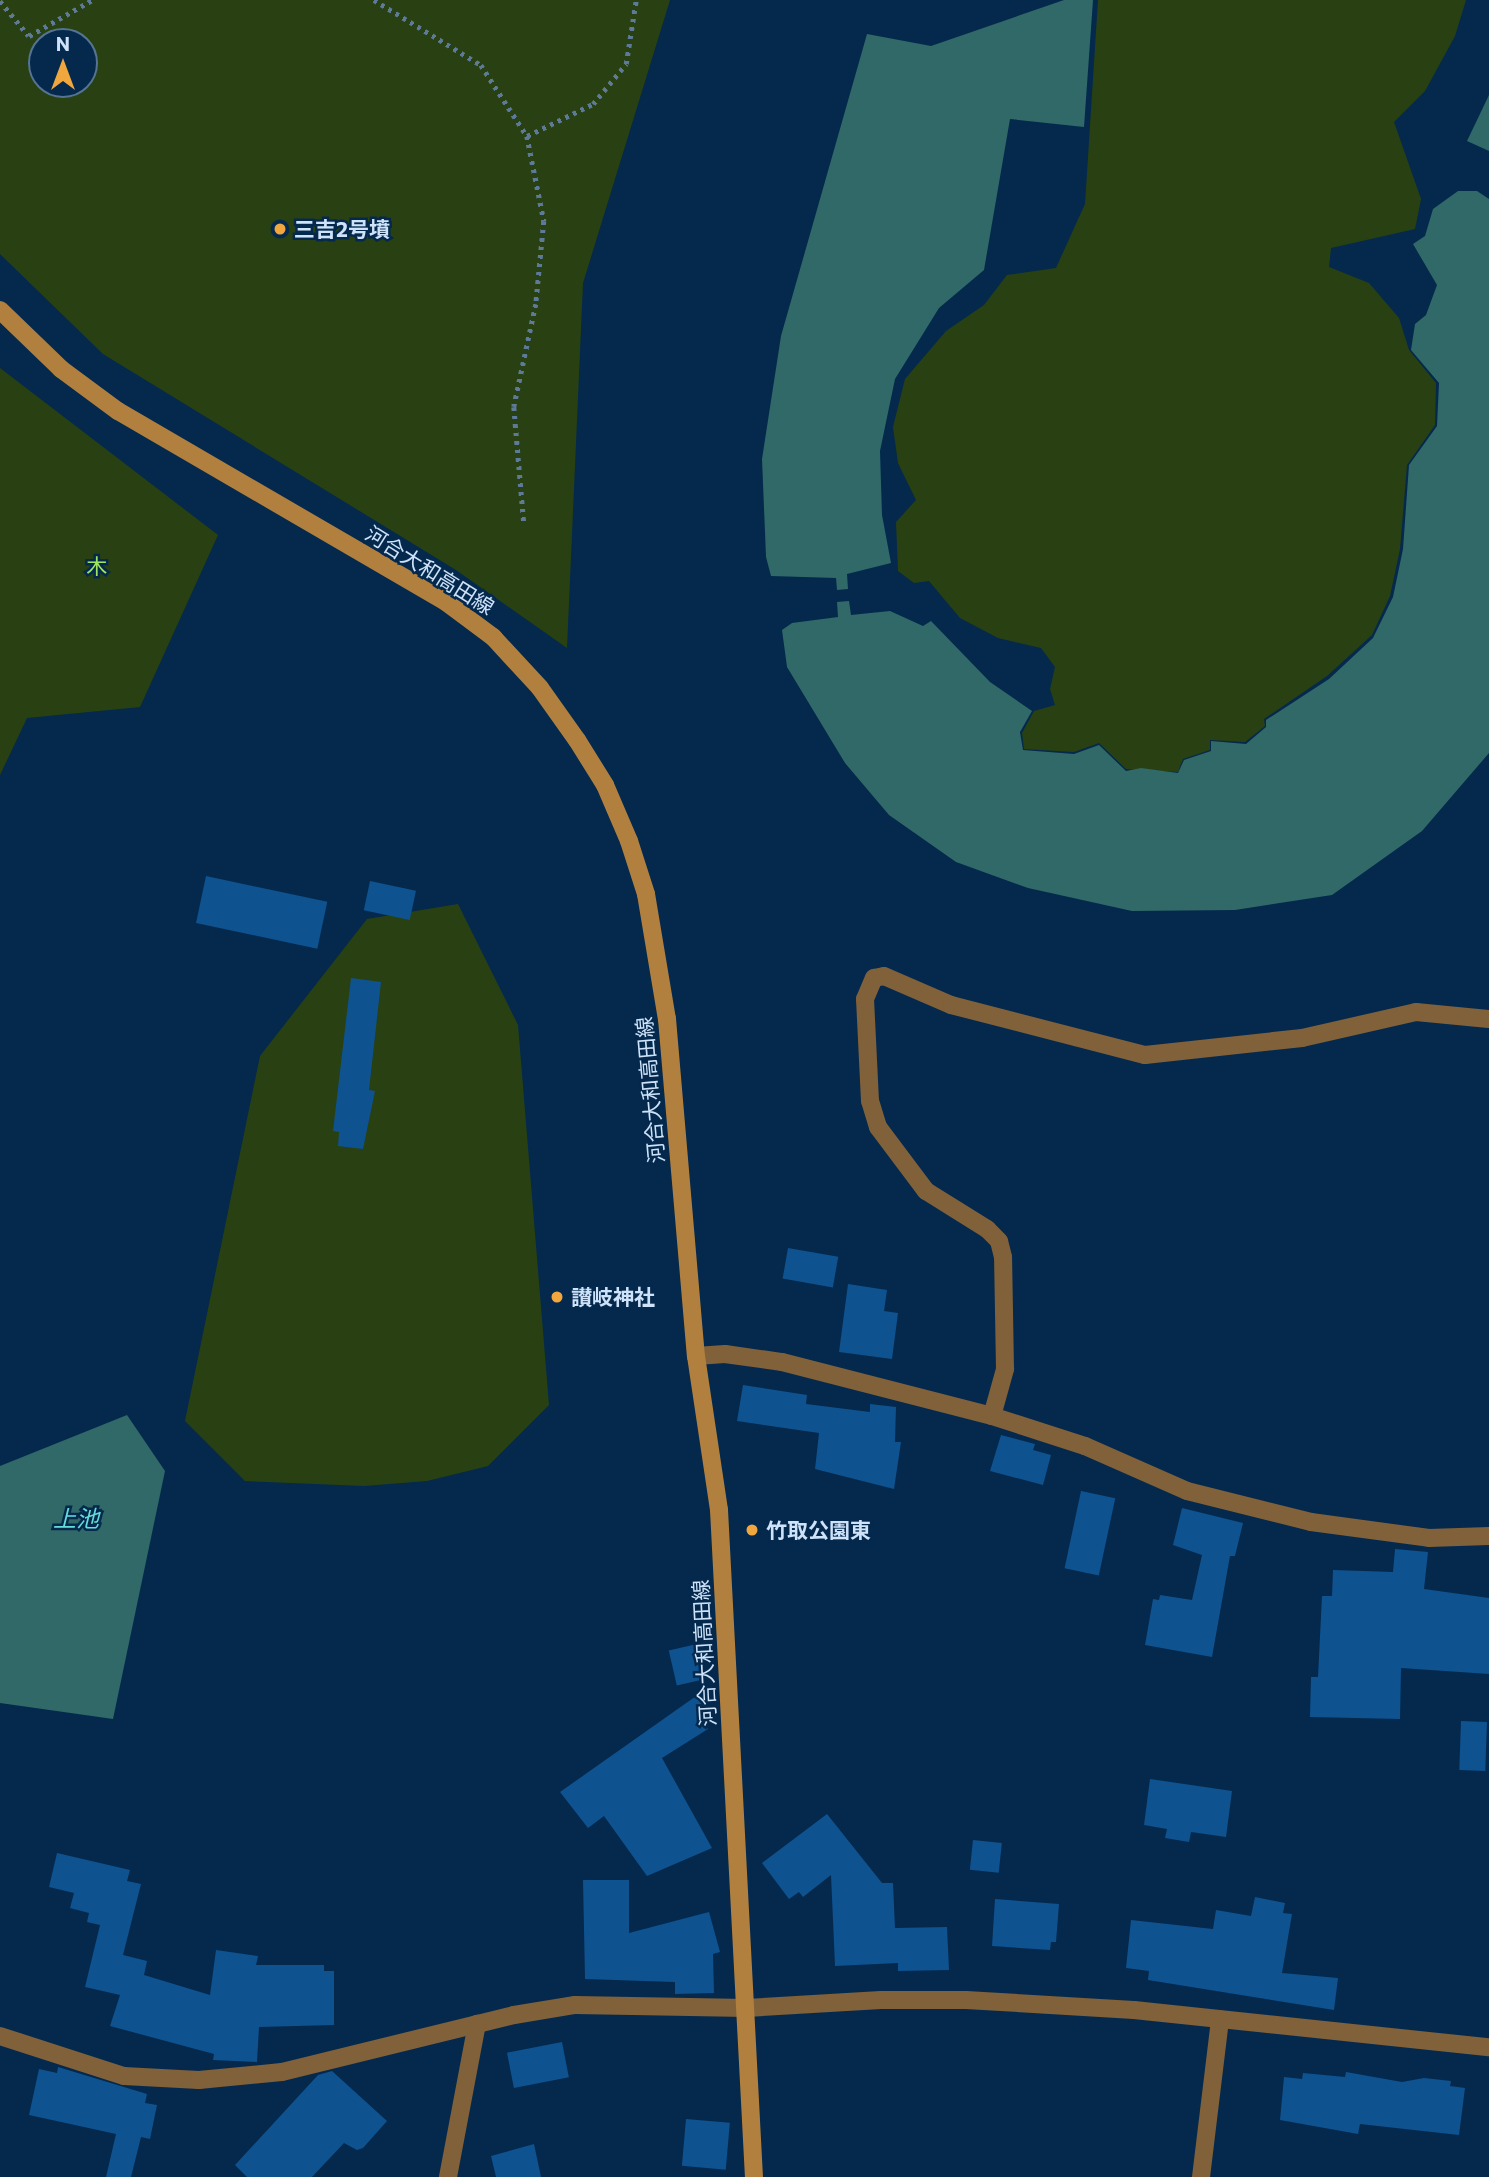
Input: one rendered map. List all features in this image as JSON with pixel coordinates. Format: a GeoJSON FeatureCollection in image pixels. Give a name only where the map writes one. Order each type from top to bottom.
{"type":"FeatureCollection","features":[{"type":"Feature","properties":{"kind":"main road","name":"河合大和高田線"},"geometry":{"type":"LineString","coordinates":[[0,310],[61,369],[118,411],[446,602],[493,637],[540,688],[577,740],[605,785],[629,841],[657,953],[696,1356],[719,1510],[754,2177]]}},
{"type":"Feature","properties":{"kind":"street"},"geometry":{"type":"LineString","coordinates":[[992,1416],[1005,1368],[1003,1257],[999,1241],[987,1229],[926,1191],[878,1127],[870,1101],[865,999],[874,978],[884,976],[951,1005],[1145,1055],[1302,1038],[1416,1012],[1489,1019]]}},
{"type":"Feature","properties":{"kind":"street"},"geometry":{"type":"LineString","coordinates":[[696,1356],[725,1354],[782,1362],[992,1416],[1085,1446],[1187,1491],[1298,1519],[1429,1538],[1489,1536]]}},
{"type":"Feature","properties":{"kind":"street"},"geometry":{"type":"LineString","coordinates":[[0,2036],[124,2076],[200,2080],[282,2072],[477,2024],[575,2005],[747,2008],[881,2000],[966,2000],[1220,2019],[1489,2047]]}},
{"type":"Feature","properties":{"kind":"street"},"geometry":{"type":"LineString","coordinates":[[1201,2177],[1220,2019]]}},
{"type":"Feature","properties":{"kind":"street"},"geometry":{"type":"LineString","coordinates":[[448,2177],[477,2024]]}},
{"type":"Feature","properties":{"kind":"path"},"geometry":{"type":"LineString","coordinates":[[0,1],[29,36],[92,0]]}},
{"type":"Feature","properties":{"kind":"path"},"geometry":{"type":"LineString","coordinates":[[374,0],[481,65],[527,136],[544,221],[536,304],[514,407],[524,524]]}},
{"type":"Feature","properties":{"kind":"path"},"geometry":{"type":"LineString","coordinates":[[527,136],[593,104],[626,64],[636,0]]}},
{"type":"Feature","properties":{"kind":"green space"},"geometry":{"type":"Polygon","coordinates":[[[0,0],[670,0],[583,283],[567,648],[456,570],[103,354],[0,254],[0,0]]]}},
{"type":"Feature","properties":{"kind":"green space"},"geometry":{"type":"Polygon","coordinates":[[[1098,0],[1466,0],[1455,36],[1425,91],[1394,122],[1421,199],[1415,229],[1331,248],[1329,267],[1369,283],[1399,318],[1409,350],[1436,383],[1435,425],[1407,465],[1400,549],[1390,596],[1372,635],[1327,676],[1264,719],[1265,726],[1245,742],[1210,740],[1210,750],[1183,759],[1178,772],[1126,769],[1099,743],[1074,752],[1024,749],[1022,733],[1034,711],[1055,705],[1050,689],[1055,667],[1041,648],[998,638],[960,618],[929,581],[914,583],[898,571],[896,522],[916,500],[898,463],[893,427],[905,379],[946,331],[984,305],[1007,275],[1056,268],[1085,204],[1098,0]]]}},
{"type":"Feature","properties":{"kind":"green space","name":"木"},"geometry":{"type":"Polygon","coordinates":[[[0,368],[218,535],[140,707],[27,718],[0,775],[0,368]]]}},
{"type":"Feature","properties":{"kind":"green space"},"geometry":{"type":"Polygon","coordinates":[[[458,904],[518,1025],[549,1405],[488,1466],[427,1481],[364,1486],[245,1481],[185,1421],[260,1056],[367,919],[458,904]]]}},
{"type":"Feature","properties":{"kind":"water"},"geometry":{"type":"Polygon","coordinates":[[[1064,0],[1093,0],[1084,127],[1010,119],[984,270],[939,308],[895,379],[880,451],[882,515],[891,563],[847,574],[848,589],[837,590],[836,578],[771,576],[766,557],[762,459],[781,336],[867,34],[931,46],[1064,0]]]}},
{"type":"Feature","properties":{"kind":"water"},"geometry":{"type":"Polygon","coordinates":[[[1489,95],[1489,151],[1467,141],[1489,95]]]}},
{"type":"Feature","properties":{"kind":"water"},"geometry":{"type":"Polygon","coordinates":[[[1458,191],[1477,191],[1489,199],[1489,753],[1422,831],[1332,895],[1235,910],[1132,911],[1028,888],[956,862],[889,815],[845,763],[787,667],[782,630],[792,623],[838,617],[837,602],[849,601],[851,615],[890,611],[923,626],[931,621],[990,682],[1032,711],[1020,732],[1023,750],[1074,754],[1099,745],[1126,771],[1141,768],[1178,773],[1184,760],[1211,751],[1211,741],[1246,744],[1266,727],[1266,720],[1329,679],[1373,638],[1393,597],[1403,549],[1409,465],[1437,426],[1439,383],[1411,350],[1415,324],[1426,315],[1437,285],[1413,244],[1425,236],[1433,209],[1458,191]]]}},
{"type":"Feature","properties":{"kind":"water","name":"上池"},"geometry":{"type":"Polygon","coordinates":[[[127,1415],[165,1471],[113,1719],[0,1703],[0,1466],[127,1415]]]}},
{"type":"Feature","properties":{"kind":"building"},"geometry":{"type":"Polygon","coordinates":[[[206,876],[327,902],[317,949],[196,923],[206,876]]]}},
{"type":"Feature","properties":{"kind":"building"},"geometry":{"type":"Polygon","coordinates":[[[370,881],[416,891],[410,920],[364,910],[370,881]]]}},
{"type":"Feature","properties":{"kind":"building"},"geometry":{"type":"Polygon","coordinates":[[[351,978],[381,982],[369,1090],[375,1091],[363,1149],[338,1146],[339,1132],[333,1131],[351,978]]]}},
{"type":"Feature","properties":{"kind":"building"},"geometry":{"type":"Polygon","coordinates":[[[788,1248],[838,1257],[833,1287],[783,1279],[788,1248]]]}},
{"type":"Feature","properties":{"kind":"building"},"geometry":{"type":"Polygon","coordinates":[[[848,1284],[887,1290],[884,1311],[898,1313],[892,1359],[839,1352],[848,1284]]]}},
{"type":"Feature","properties":{"kind":"building"},"geometry":{"type":"Polygon","coordinates":[[[743,1385],[807,1395],[806,1404],[870,1412],[870,1404],[896,1407],[895,1442],[901,1442],[894,1489],[815,1469],[819,1433],[737,1421],[743,1385]]]}},
{"type":"Feature","properties":{"kind":"building"},"geometry":{"type":"Polygon","coordinates":[[[1001,1435],[1035,1444],[1033,1450],[1051,1455],[1043,1485],[990,1471],[1001,1435]]]}},
{"type":"Feature","properties":{"kind":"building"},"geometry":{"type":"Polygon","coordinates":[[[1081,1491],[1115,1498],[1099,1576],[1065,1568],[1081,1491]]]}},
{"type":"Feature","properties":{"kind":"building"},"geometry":{"type":"Polygon","coordinates":[[[1182,1508],[1243,1523],[1235,1556],[1230,1556],[1212,1657],[1145,1645],[1153,1599],[1159,1600],[1160,1595],[1192,1600],[1202,1555],[1173,1545],[1182,1508]]]}},
{"type":"Feature","properties":{"kind":"building"},"geometry":{"type":"Polygon","coordinates":[[[1395,1549],[1428,1552],[1424,1589],[1489,1598],[1489,1674],[1401,1668],[1400,1719],[1310,1717],[1311,1677],[1318,1677],[1322,1596],[1332,1596],[1333,1570],[1393,1572],[1395,1549]]]}},
{"type":"Feature","properties":{"kind":"building"},"geometry":{"type":"Polygon","coordinates":[[[697,1644],[705,1679],[677,1686],[669,1651],[697,1644]]]}},
{"type":"Feature","properties":{"kind":"building"},"geometry":{"type":"Polygon","coordinates":[[[699,1694],[712,1714],[703,1721],[708,1729],[662,1758],[712,1848],[647,1876],[604,1816],[588,1828],[560,1792],[699,1694]]]}},
{"type":"Feature","properties":{"kind":"building"},"geometry":{"type":"Polygon","coordinates":[[[1461,1721],[1487,1722],[1485,1771],[1459,1770],[1461,1721]]]}},
{"type":"Feature","properties":{"kind":"building"},"geometry":{"type":"Polygon","coordinates":[[[1150,1779],[1232,1791],[1226,1837],[1191,1832],[1189,1842],[1165,1838],[1167,1829],[1144,1825],[1150,1779]]]}},
{"type":"Feature","properties":{"kind":"building"},"geometry":{"type":"Polygon","coordinates":[[[827,1814],[882,1883],[893,1883],[895,1928],[947,1927],[949,1970],[898,1971],[898,1963],[835,1966],[831,1875],[803,1897],[799,1892],[789,1899],[762,1863],[827,1814]]]}},
{"type":"Feature","properties":{"kind":"building"},"geometry":{"type":"Polygon","coordinates":[[[973,1840],[1002,1843],[999,1873],[970,1870],[973,1840]]]}},
{"type":"Feature","properties":{"kind":"building"},"geometry":{"type":"Polygon","coordinates":[[[57,1853],[130,1870],[127,1881],[141,1884],[123,1955],[147,1961],[144,1975],[210,1995],[216,1950],[258,1956],[256,1965],[324,1965],[324,1971],[334,1971],[334,2025],[259,2027],[257,2062],[213,2060],[214,2054],[110,2026],[120,1995],[85,1987],[100,1925],[87,1922],[89,1913],[70,1908],[74,1893],[49,1887],[57,1853]]]}},
{"type":"Feature","properties":{"kind":"building"},"geometry":{"type":"Polygon","coordinates":[[[583,1880],[629,1880],[629,1933],[709,1912],[720,1952],[713,1954],[714,1993],[675,1994],[675,1982],[585,1979],[583,1880]]]}},
{"type":"Feature","properties":{"kind":"building"},"geometry":{"type":"Polygon","coordinates":[[[1255,1897],[1285,1903],[1283,1913],[1292,1914],[1282,1973],[1338,1978],[1334,2010],[1148,1980],[1149,1971],[1126,1968],[1131,1920],[1213,1929],[1216,1910],[1251,1916],[1255,1897]]]}},
{"type":"Feature","properties":{"kind":"building"},"geometry":{"type":"Polygon","coordinates":[[[995,1899],[1059,1904],[1056,1942],[1051,1942],[1050,1950],[992,1946],[995,1899]]]}},
{"type":"Feature","properties":{"kind":"building"},"geometry":{"type":"Polygon","coordinates":[[[562,2042],[569,2077],[514,2088],[507,2053],[562,2042]]]}},
{"type":"Feature","properties":{"kind":"building"},"geometry":{"type":"Polygon","coordinates":[[[58,2067],[147,2094],[145,2103],[157,2105],[150,2139],[141,2137],[131,2177],[106,2177],[116,2134],[29,2115],[39,2069],[57,2073],[58,2067]]]}},
{"type":"Feature","properties":{"kind":"building"},"geometry":{"type":"Polygon","coordinates":[[[332,2071],[387,2121],[363,2148],[357,2150],[344,2143],[312,2177],[247,2177],[235,2165],[318,2075],[332,2071]]]}},
{"type":"Feature","properties":{"kind":"building"},"geometry":{"type":"Polygon","coordinates":[[[1346,2072],[1402,2082],[1424,2078],[1451,2081],[1450,2086],[1465,2088],[1459,2135],[1360,2124],[1358,2134],[1280,2120],[1284,2077],[1302,2079],[1303,2073],[1345,2077],[1346,2072]]]}},
{"type":"Feature","properties":{"kind":"building"},"geometry":{"type":"Polygon","coordinates":[[[686,2119],[730,2123],[726,2170],[682,2166],[686,2119]]]}},
{"type":"Feature","properties":{"kind":"building"},"geometry":{"type":"Polygon","coordinates":[[[534,2144],[541,2177],[496,2177],[491,2156],[534,2144]]]}},
{"type":"Feature","properties":{"kind":"place","name":"三吉2号墳"},"geometry":{"type":"Point","coordinates":[280,229]}},
{"type":"Feature","properties":{"kind":"place","name":"讃岐神社"},"geometry":{"type":"Point","coordinates":[557,1297]}},
{"type":"Feature","properties":{"kind":"place","name":"竹取公園東"},"geometry":{"type":"Point","coordinates":[752,1530]}}]}
